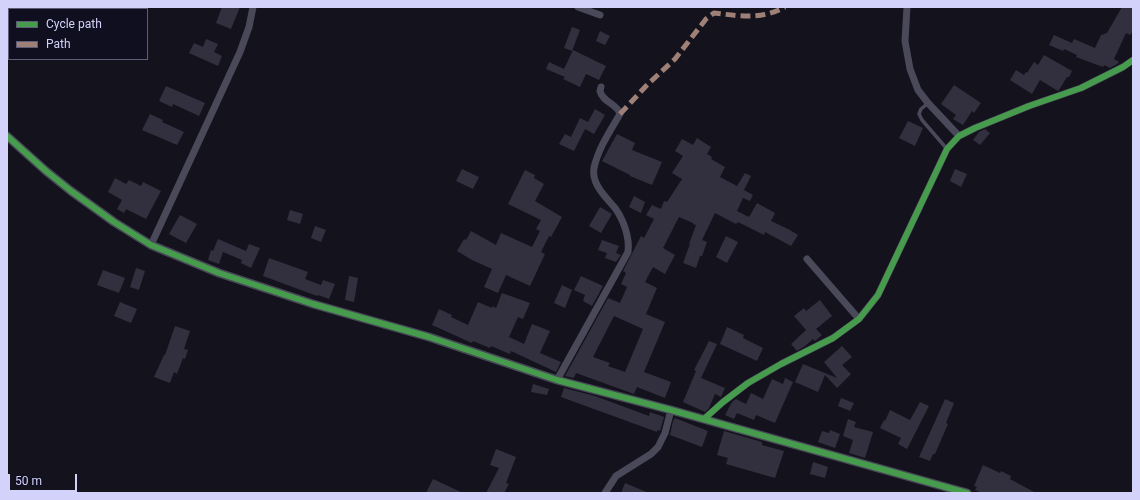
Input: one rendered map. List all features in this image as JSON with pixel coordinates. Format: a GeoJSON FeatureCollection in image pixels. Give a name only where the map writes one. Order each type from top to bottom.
{"type":"FeatureCollection","features":[{"type":"Feature","properties":{"kind":"street"},"geometry":{"type":"LineString","coordinates":[[151,246],[240,52],[249,27],[253,7]]}},
{"type":"Feature","properties":{"kind":"street"},"geometry":{"type":"LineString","coordinates":[[578,7],[600,15]]}},
{"type":"Feature","properties":{"kind":"street"},"geometry":{"type":"LineString","coordinates":[[907,7],[905,41],[910,69],[918,90],[928,104],[959,136]]}},
{"type":"Feature","properties":{"kind":"street"},"geometry":{"type":"LineString","coordinates":[[704,419],[748,383],[781,364],[833,338],[859,319],[878,295],[947,149],[959,136],[1029,106],[1081,88],[1123,67],[1133,60]]}},
{"type":"Feature","properties":{"kind":"street"},"geometry":{"type":"LineString","coordinates":[[557,380],[628,252],[629,245],[627,234],[616,209],[600,191],[594,169],[600,151],[620,114],[616,106],[605,100],[601,95],[600,91],[602,87]]}},
{"type":"Feature","properties":{"kind":"street"},"geometry":{"type":"LineString","coordinates":[[7,136],[71,191],[151,246],[219,272],[306,301],[429,337],[557,380],[704,419],[966,493]]}},
{"type":"Feature","properties":{"kind":"street"},"geometry":{"type":"LineString","coordinates":[[807,259],[859,319]]}},
{"type":"Feature","properties":{"kind":"street"},"geometry":{"type":"LineString","coordinates":[[605,493],[616,476],[651,454],[658,447],[667,426],[671,410]]}},
{"type":"Feature","properties":{"kind":"lane"},"geometry":{"type":"LineString","coordinates":[[928,104],[921,109],[919,114],[922,120],[947,149]]}},
{"type":"Feature","properties":{"kind":"building"},"geometry":{"type":"Polygon","coordinates":[[[222,7],[240,7],[231,29],[216,23],[222,7]]]}},
{"type":"Feature","properties":{"kind":"building"},"geometry":{"type":"Polygon","coordinates":[[[1122,7],[1133,7],[1133,31],[1130,35],[1126,33],[1114,59],[1119,62],[1110,68],[1104,65],[1103,67],[1076,57],[1077,55],[1064,49],[1063,51],[1049,45],[1054,35],[1072,43],[1074,39],[1095,48],[1101,35],[1107,33],[1122,7]]]}},
{"type":"Feature","properties":{"kind":"building"},"geometry":{"type":"Polygon","coordinates":[[[572,27],[580,30],[572,51],[564,48],[572,27]]]}},
{"type":"Feature","properties":{"kind":"building"},"geometry":{"type":"Polygon","coordinates":[[[600,31],[610,36],[605,45],[596,41],[600,31]]]}},
{"type":"Feature","properties":{"kind":"building"},"geometry":{"type":"Polygon","coordinates":[[[206,39],[218,44],[214,52],[222,56],[218,66],[189,53],[194,43],[203,47],[206,39]]]}},
{"type":"Feature","properties":{"kind":"building"},"geometry":{"type":"Polygon","coordinates":[[[573,50],[606,66],[599,80],[586,74],[580,87],[563,79],[565,77],[546,69],[549,62],[564,69],[573,50]]]}},
{"type":"Feature","properties":{"kind":"building"},"geometry":{"type":"Polygon","coordinates":[[[1044,55],[1072,71],[1058,91],[1040,80],[1032,94],[1010,80],[1016,70],[1024,75],[1034,62],[1038,65],[1044,55]]]}},
{"type":"Feature","properties":{"kind":"building"},"geometry":{"type":"Polygon","coordinates":[[[954,85],[981,103],[974,113],[972,111],[963,125],[953,119],[956,115],[941,104],[954,85]]]}},
{"type":"Feature","properties":{"kind":"building"},"geometry":{"type":"Polygon","coordinates":[[[166,86],[205,103],[199,116],[173,104],[172,107],[159,101],[166,86]]]}},
{"type":"Feature","properties":{"kind":"building"},"geometry":{"type":"Polygon","coordinates":[[[595,109],[605,115],[594,134],[585,129],[574,151],[559,144],[565,134],[571,137],[580,118],[588,122],[595,109]]]}},
{"type":"Feature","properties":{"kind":"building"},"geometry":{"type":"Polygon","coordinates":[[[150,114],[163,120],[162,122],[184,132],[177,145],[142,130],[150,114]]]}},
{"type":"Feature","properties":{"kind":"building"},"geometry":{"type":"Polygon","coordinates":[[[908,121],[923,128],[915,146],[899,138],[908,121]]]}},
{"type":"Feature","properties":{"kind":"building"},"geometry":{"type":"Polygon","coordinates":[[[985,129],[990,133],[980,145],[973,140],[979,132],[985,129]]]}},
{"type":"Feature","properties":{"kind":"building"},"geometry":{"type":"Polygon","coordinates":[[[617,134],[635,143],[632,150],[662,162],[652,185],[630,176],[602,161],[617,134]]]}},
{"type":"Feature","properties":{"kind":"building"},"geometry":{"type":"Polygon","coordinates":[[[697,138],[711,147],[707,154],[712,157],[711,159],[725,167],[720,177],[737,186],[745,173],[751,176],[744,190],[753,195],[750,201],[743,198],[737,211],[749,217],[757,203],[775,213],[771,221],[798,235],[791,246],[765,232],[764,235],[738,222],[736,224],[715,213],[702,240],[707,242],[696,268],[683,263],[696,225],[679,217],[663,248],[675,255],[665,274],[653,267],[645,282],[657,288],[646,314],[665,322],[644,372],[671,382],[665,398],[637,387],[634,394],[576,373],[574,378],[565,376],[608,298],[620,303],[627,287],[621,284],[626,273],[623,271],[641,236],[644,238],[654,219],[646,215],[652,205],[661,209],[664,201],[667,202],[682,179],[672,173],[683,156],[675,151],[682,139],[693,145],[697,138]],[[614,316],[593,357],[610,363],[608,366],[625,372],[643,329],[614,316]]]}},
{"type":"Feature","properties":{"kind":"building"},"geometry":{"type":"Polygon","coordinates":[[[462,169],[479,177],[473,189],[456,181],[462,169]]]}},
{"type":"Feature","properties":{"kind":"building"},"geometry":{"type":"Polygon","coordinates":[[[955,169],[967,174],[961,187],[950,181],[955,169]]]}},
{"type":"Feature","properties":{"kind":"building"},"geometry":{"type":"Polygon","coordinates":[[[525,170],[535,175],[534,178],[544,184],[535,201],[562,217],[551,237],[549,236],[541,252],[545,254],[530,286],[506,275],[498,293],[484,287],[492,269],[457,251],[471,231],[496,245],[501,233],[532,247],[540,231],[536,229],[541,220],[508,204],[525,170]]]}},
{"type":"Feature","properties":{"kind":"building"},"geometry":{"type":"Polygon","coordinates":[[[115,178],[126,184],[129,180],[141,186],[143,182],[161,191],[146,219],[126,209],[124,213],[117,209],[122,200],[108,192],[115,178]]]}},
{"type":"Feature","properties":{"kind":"building"},"geometry":{"type":"Polygon","coordinates":[[[634,196],[645,202],[641,213],[629,207],[634,196]]]}},
{"type":"Feature","properties":{"kind":"building"},"geometry":{"type":"Polygon","coordinates":[[[600,207],[612,214],[601,233],[589,226],[600,207]]]}},
{"type":"Feature","properties":{"kind":"building"},"geometry":{"type":"Polygon","coordinates":[[[290,210],[303,214],[300,224],[287,220],[290,210]]]}},
{"type":"Feature","properties":{"kind":"building"},"geometry":{"type":"Polygon","coordinates":[[[180,215],[197,224],[186,243],[169,234],[180,215]]]}},
{"type":"Feature","properties":{"kind":"building"},"geometry":{"type":"Polygon","coordinates":[[[315,226],[326,230],[321,242],[311,238],[315,226]]]}},
{"type":"Feature","properties":{"kind":"building"},"geometry":{"type":"Polygon","coordinates":[[[726,236],[738,242],[727,263],[716,257],[726,236]]]}},
{"type":"Feature","properties":{"kind":"building"},"geometry":{"type":"Polygon","coordinates":[[[218,239],[246,251],[249,244],[260,248],[251,268],[241,263],[242,260],[223,252],[219,264],[208,260],[211,250],[213,251],[218,239]]]}},
{"type":"Feature","properties":{"kind":"building"},"geometry":{"type":"Polygon","coordinates":[[[602,240],[619,246],[616,253],[621,255],[616,262],[605,258],[607,253],[598,250],[602,240]]]}},
{"type":"Feature","properties":{"kind":"building"},"geometry":{"type":"Polygon","coordinates":[[[269,258],[308,272],[305,279],[321,285],[323,280],[335,284],[329,299],[263,276],[269,258]]]}},
{"type":"Feature","properties":{"kind":"building"},"geometry":{"type":"Polygon","coordinates":[[[136,268],[145,271],[139,290],[130,287],[136,268]]]}},
{"type":"Feature","properties":{"kind":"building"},"geometry":{"type":"Polygon","coordinates":[[[103,270],[125,278],[119,293],[97,285],[103,270]]]}},
{"type":"Feature","properties":{"kind":"building"},"geometry":{"type":"Polygon","coordinates":[[[349,276],[358,278],[354,302],[345,300],[349,276]]]}},
{"type":"Feature","properties":{"kind":"building"},"geometry":{"type":"Polygon","coordinates":[[[581,276],[603,286],[592,306],[583,301],[585,295],[574,290],[581,276]]]}},
{"type":"Feature","properties":{"kind":"building"},"geometry":{"type":"Polygon","coordinates":[[[562,285],[572,290],[565,308],[554,303],[562,285]]]}},
{"type":"Feature","properties":{"kind":"building"},"geometry":{"type":"Polygon","coordinates":[[[502,293],[530,303],[523,319],[518,317],[509,337],[524,344],[532,324],[550,331],[540,353],[561,362],[556,372],[511,351],[510,354],[491,346],[490,348],[473,341],[472,343],[432,325],[439,309],[452,315],[451,317],[468,325],[478,302],[492,308],[492,306],[496,308],[502,293]]]}},
{"type":"Feature","properties":{"kind":"building"},"geometry":{"type":"Polygon","coordinates":[[[820,300],[832,316],[816,329],[822,335],[815,341],[813,339],[797,351],[791,344],[806,330],[794,316],[804,308],[806,311],[820,300]]]}},
{"type":"Feature","properties":{"kind":"building"},"geometry":{"type":"Polygon","coordinates":[[[120,302],[137,309],[131,323],[114,316],[120,302]]]}},
{"type":"Feature","properties":{"kind":"building"},"geometry":{"type":"Polygon","coordinates":[[[175,326],[190,331],[184,349],[188,350],[185,359],[183,358],[177,374],[174,372],[170,383],[154,377],[165,355],[175,326]]]}},
{"type":"Feature","properties":{"kind":"building"},"geometry":{"type":"Polygon","coordinates":[[[727,327],[744,335],[743,338],[763,348],[757,361],[720,344],[727,327]]]}},
{"type":"Feature","properties":{"kind":"building"},"geometry":{"type":"Polygon","coordinates":[[[709,341],[717,344],[701,378],[725,388],[721,397],[715,394],[709,408],[705,412],[683,402],[696,371],[694,370],[709,341]]]}},
{"type":"Feature","properties":{"kind":"building"},"geometry":{"type":"Polygon","coordinates":[[[842,346],[852,357],[842,365],[851,374],[837,388],[825,375],[818,392],[795,382],[803,364],[837,378],[824,362],[842,346]]]}},
{"type":"Feature","properties":{"kind":"building"},"geometry":{"type":"Polygon","coordinates":[[[785,378],[793,382],[775,423],[756,415],[754,420],[737,413],[734,419],[725,415],[732,402],[736,399],[746,404],[751,393],[763,399],[772,379],[783,384],[785,378]]]}},
{"type":"Feature","properties":{"kind":"building"},"geometry":{"type":"Polygon","coordinates":[[[533,384],[549,389],[547,395],[531,392],[533,384]]]}},
{"type":"Feature","properties":{"kind":"building"},"geometry":{"type":"Polygon","coordinates":[[[564,388],[595,396],[649,416],[650,412],[664,417],[660,431],[657,430],[657,432],[561,397],[564,388]]]}},
{"type":"Feature","properties":{"kind":"building"},"geometry":{"type":"Polygon","coordinates":[[[841,398],[854,403],[850,411],[838,406],[841,398]]]}},
{"type":"Feature","properties":{"kind":"building"},"geometry":{"type":"Polygon","coordinates":[[[945,399],[954,403],[946,423],[948,424],[935,454],[933,454],[930,461],[919,457],[945,399]]]}},
{"type":"Feature","properties":{"kind":"building"},"geometry":{"type":"Polygon","coordinates":[[[920,402],[929,406],[907,449],[898,444],[901,438],[880,428],[890,410],[910,420],[920,402]]]}},
{"type":"Feature","properties":{"kind":"building"},"geometry":{"type":"Polygon","coordinates":[[[675,418],[708,431],[702,447],[670,435],[675,418]]]}},
{"type":"Feature","properties":{"kind":"building"},"geometry":{"type":"Polygon","coordinates":[[[848,419],[856,422],[854,427],[873,432],[865,458],[849,453],[853,440],[843,436],[848,419]]]}},
{"type":"Feature","properties":{"kind":"building"},"geometry":{"type":"Polygon","coordinates":[[[830,430],[840,434],[835,448],[818,442],[822,431],[829,433],[830,430]]]}},
{"type":"Feature","properties":{"kind":"building"},"geometry":{"type":"Polygon","coordinates":[[[724,431],[762,442],[762,445],[784,451],[775,478],[726,464],[728,458],[717,455],[724,431]]]}},
{"type":"Feature","properties":{"kind":"building"},"geometry":{"type":"Polygon","coordinates":[[[496,449],[516,457],[506,483],[509,484],[504,493],[486,493],[499,468],[490,465],[496,449]]]}},
{"type":"Feature","properties":{"kind":"building"},"geometry":{"type":"Polygon","coordinates":[[[813,462],[828,467],[825,478],[810,474],[813,462]]]}},
{"type":"Feature","properties":{"kind":"building"},"geometry":{"type":"Polygon","coordinates":[[[983,465],[1000,473],[1001,471],[1011,476],[1010,479],[1036,493],[982,493],[975,490],[977,487],[974,486],[983,465]]]}},
{"type":"Feature","properties":{"kind":"building"},"geometry":{"type":"Polygon","coordinates":[[[433,479],[463,493],[426,493],[433,479]]]}},
{"type":"Feature","properties":{"kind":"building"},"geometry":{"type":"Polygon","coordinates":[[[625,483],[649,493],[621,493],[625,483]]]}},
{"type":"Feature","properties":{"kind":"marked path"},"geometry":{"type":"LineString","coordinates":[[620,114],[647,85],[675,59],[706,19],[714,13],[750,16],[767,14],[785,7]]}},
{"type":"Feature","properties":{"kind":"cycle path"},"geometry":{"type":"LineString","coordinates":[[704,419],[748,383],[781,364],[833,338],[859,319],[878,295],[947,149],[959,136],[1029,106],[1081,88],[1123,67],[1133,60]]}},
{"type":"Feature","properties":{"kind":"cycle path"},"geometry":{"type":"LineString","coordinates":[[7,136],[46,171],[114,222],[151,245],[219,273],[313,304],[429,337],[557,380],[671,410],[967,493]]}}]}
